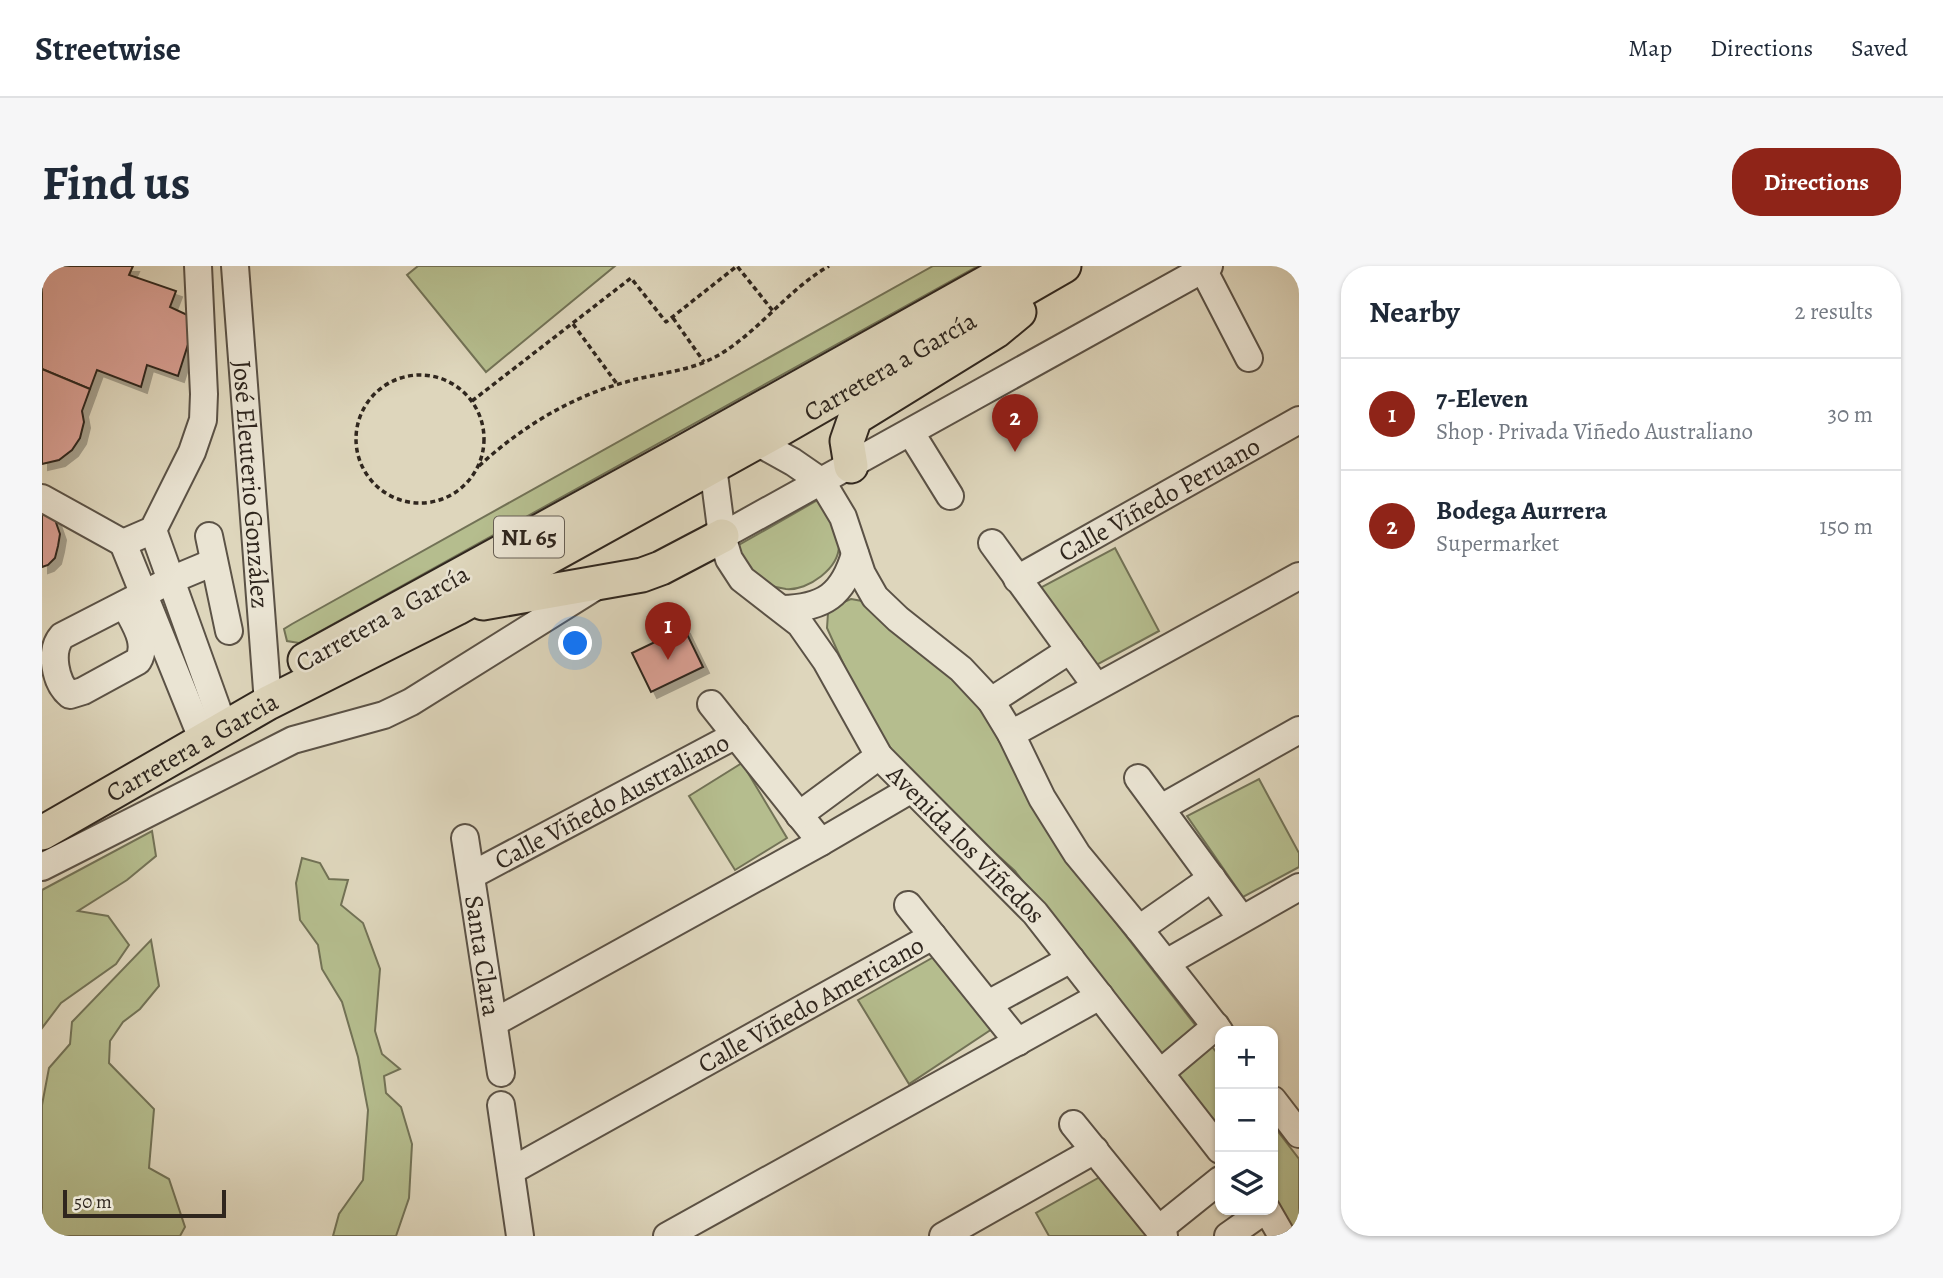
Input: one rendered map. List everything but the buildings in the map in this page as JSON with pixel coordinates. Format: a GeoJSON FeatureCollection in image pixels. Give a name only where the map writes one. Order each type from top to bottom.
{"type":"FeatureCollection","features":[{"type":"Feature","properties":{"kind":"main road","name":"Carretera a García"},"geometry":{"type":"LineString","coordinates":[[42,807],[210,724],[1039,271]]}},
{"type":"Feature","properties":{"kind":"main road"},"geometry":{"type":"LineString","coordinates":[[851,466],[847,440],[855,418],[996,331],[1023,308],[1039,271]]}},
{"type":"Feature","properties":{"kind":"main road","name":"Carretera a García"},"geometry":{"type":"LineString","coordinates":[[457,608],[727,443]]}},
{"type":"Feature","properties":{"kind":"main road"},"geometry":{"type":"LineString","coordinates":[[457,608],[642,575],[722,536]]}},
{"type":"Feature","properties":{"kind":"main road","name":"Carretera a Garcia"},"geometry":{"type":"LineString","coordinates":[[267,692],[457,608]]}},
{"type":"Feature","properties":{"kind":"main road","name":"Carretera a Garcia"},"geometry":{"type":"LineString","coordinates":[[42,833],[210,724]]}},
{"type":"Feature","properties":{"kind":"street"},"geometry":{"type":"LineString","coordinates":[[123,542],[153,530],[192,452],[202,419],[204,394],[198,266]]}},
{"type":"Feature","properties":{"kind":"street","name":"José Eleuterio González"},"geometry":{"type":"LineString","coordinates":[[235,266],[267,692]]}},
{"type":"Feature","properties":{"kind":"street"},"geometry":{"type":"LineString","coordinates":[[722,536],[1206,268],[1249,358]]}},
{"type":"Feature","properties":{"kind":"street","name":"Calle Viñedo Peruano"},"geometry":{"type":"LineString","coordinates":[[1017,579],[1299,420]]}},
{"type":"Feature","properties":{"kind":"street"},"geometry":{"type":"LineString","coordinates":[[911,433],[950,496]]}},
{"type":"Feature","properties":{"kind":"street"},"geometry":{"type":"LineString","coordinates":[[727,443],[793,461],[822,482],[843,517],[862,574],[875,597],[898,619],[961,669],[991,701],[1011,734],[1042,798],[1077,854],[1216,1026]]}},
{"type":"Feature","properties":{"kind":"street","name":"Avenida los Viñedos"},"geometry":{"type":"LineString","coordinates":[[727,443],[722,536],[729,559],[742,579],[800,624],[815,643],[878,756],[1035,913],[1215,1144]]}},
{"type":"Feature","properties":{"kind":"street"},"geometry":{"type":"LineString","coordinates":[[42,498],[123,542]]}},
{"type":"Feature","properties":{"kind":"street"},"geometry":{"type":"LineString","coordinates":[[153,530],[172,580],[210,724]]}},
{"type":"Feature","properties":{"kind":"street"},"geometry":{"type":"LineString","coordinates":[[209,536],[229,631]]}},
{"type":"Feature","properties":{"kind":"street"},"geometry":{"type":"LineString","coordinates":[[123,542],[134,600],[210,724]]}},
{"type":"Feature","properties":{"kind":"street"},"geometry":{"type":"LineString","coordinates":[[992,543],[1096,687]]}},
{"type":"Feature","properties":{"kind":"street"},"geometry":{"type":"LineString","coordinates":[[782,609],[809,607],[832,596],[847,577],[855,554]]}},
{"type":"Feature","properties":{"kind":"street"},"geometry":{"type":"LineString","coordinates":[[134,600],[215,562]]}},
{"type":"Feature","properties":{"kind":"street"},"geometry":{"type":"LineString","coordinates":[[1011,734],[1299,576]]}},
{"type":"Feature","properties":{"kind":"street"},"geometry":{"type":"LineString","coordinates":[[42,867],[293,740],[384,715],[411,702],[603,582]]}},
{"type":"Feature","properties":{"kind":"street"},"geometry":{"type":"LineString","coordinates":[[991,701],[1070,650]]}},
{"type":"Feature","properties":{"kind":"street"},"geometry":{"type":"LineString","coordinates":[[711,704],[736,736]]}},
{"type":"Feature","properties":{"kind":"street"},"geometry":{"type":"LineString","coordinates":[[1161,808],[1299,730]]}},
{"type":"Feature","properties":{"kind":"street","name":"Calle Viñedo Australiano"},"geometry":{"type":"LineString","coordinates":[[472,875],[736,736],[821,842]]}},
{"type":"Feature","properties":{"kind":"street"},"geometry":{"type":"LineString","coordinates":[[799,815],[878,756]]}},
{"type":"Feature","properties":{"kind":"street"},"geometry":{"type":"LineString","coordinates":[[1138,778],[1241,918]]}},
{"type":"Feature","properties":{"kind":"street"},"geometry":{"type":"LineString","coordinates":[[495,1022],[910,790]]}},
{"type":"Feature","properties":{"kind":"street","name":"Santa Clara"},"geometry":{"type":"LineString","coordinates":[[465,838],[501,1073]]}},
{"type":"Feature","properties":{"kind":"street"},"geometry":{"type":"LineString","coordinates":[[1139,929],[1212,878]]}},
{"type":"Feature","properties":{"kind":"street"},"geometry":{"type":"LineString","coordinates":[[1166,963],[1299,887]]}},
{"type":"Feature","properties":{"kind":"street"},"geometry":{"type":"LineString","coordinates":[[908,905],[933,936]]}},
{"type":"Feature","properties":{"kind":"street","name":"Calle Viñedo Americano"},"geometry":{"type":"LineString","coordinates":[[511,1171],[933,936],[1018,1042]]}},
{"type":"Feature","properties":{"kind":"street"},"geometry":{"type":"LineString","coordinates":[[988,1004],[1071,959]]}},
{"type":"Feature","properties":{"kind":"street"},"geometry":{"type":"LineString","coordinates":[[667,1236],[1100,996]]}},
{"type":"Feature","properties":{"kind":"street"},"geometry":{"type":"LineString","coordinates":[[1160,1073],[1215,1031]]}},
{"type":"Feature","properties":{"kind":"street"},"geometry":{"type":"LineString","coordinates":[[501,1105],[520,1236]]}},
{"type":"Feature","properties":{"kind":"street"},"geometry":{"type":"LineString","coordinates":[[1278,1106],[1299,1133]]}},
{"type":"Feature","properties":{"kind":"street"},"geometry":{"type":"LineString","coordinates":[[1073,1124],[1161,1232],[1215,1184]]}},
{"type":"Feature","properties":{"kind":"street"},"geometry":{"type":"LineString","coordinates":[[943,1236],[1102,1159]]}},
{"type":"Feature","properties":{"kind":"street"},"geometry":{"type":"LineString","coordinates":[[1228,1236],[1259,1215]]}},
{"type":"Feature","properties":{"kind":"street"},"geometry":{"type":"LineString","coordinates":[[1269,1215],[1282,1236]]}},
{"type":"Feature","properties":{"kind":"path"},"geometry":{"type":"LineString","coordinates":[[472,401],[631,278],[666,322],[737,266],[773,311]]}},
{"type":"Feature","properties":{"kind":"path"},"geometry":{"type":"LineString","coordinates":[[479,466],[484,450],[481,416],[461,389],[446,380],[430,375],[397,379],[376,393],[361,413],[356,446],[360,463],[368,478],[380,490],[394,499],[411,503],[427,503],[451,496],[470,480],[479,466],[501,445],[531,425],[617,384],[691,368],[704,362],[739,342],[804,282],[828,266]]}},
{"type":"Feature","properties":{"kind":"path"},"geometry":{"type":"LineString","coordinates":[[673,317],[704,362]]}},
{"type":"Feature","properties":{"kind":"path"},"geometry":{"type":"LineString","coordinates":[[572,323],[617,384]]}},
{"type":"Feature","properties":{"kind":"green space"},"geometry":{"type":"Polygon","coordinates":[[[418,266],[615,266],[486,372],[407,275],[418,266]]]}},
{"type":"Feature","properties":{"kind":"green space"},"geometry":{"type":"Polygon","coordinates":[[[933,266],[978,266],[299,643],[287,641],[284,629],[292,624],[933,266]]]}},
{"type":"Feature","properties":{"kind":"green space"},"geometry":{"type":"Polygon","coordinates":[[[823,497],[839,544],[834,561],[821,576],[804,586],[786,589],[745,573],[737,546],[823,497]]]}},
{"type":"Feature","properties":{"kind":"green space"},"geometry":{"type":"Polygon","coordinates":[[[1115,548],[1159,631],[1089,669],[1038,589],[1115,548]]]}},
{"type":"Feature","properties":{"kind":"green space"},"geometry":{"type":"Polygon","coordinates":[[[851,599],[862,601],[958,679],[993,720],[1068,861],[1215,1051],[1215,1130],[1015,871],[933,797],[896,757],[880,735],[827,628],[828,613],[851,599]]]}},
{"type":"Feature","properties":{"kind":"green space"},"geometry":{"type":"Polygon","coordinates":[[[742,763],[787,838],[735,870],[689,796],[742,763]]]}},
{"type":"Feature","properties":{"kind":"green space"},"geometry":{"type":"Polygon","coordinates":[[[1259,779],[1299,853],[1299,867],[1243,897],[1187,816],[1259,779]]]}},
{"type":"Feature","properties":{"kind":"green space"},"geometry":{"type":"Polygon","coordinates":[[[152,831],[156,856],[127,880],[78,911],[108,916],[129,945],[116,964],[61,1003],[42,1028],[42,890],[152,831]]]}},
{"type":"Feature","properties":{"kind":"green space"},"geometry":{"type":"Polygon","coordinates":[[[302,858],[320,863],[329,879],[348,880],[341,905],[363,923],[380,969],[375,1031],[382,1054],[400,1069],[384,1076],[386,1093],[401,1107],[412,1144],[409,1198],[396,1236],[333,1236],[339,1214],[363,1180],[368,1110],[358,1057],[342,1002],[322,969],[318,945],[300,920],[296,883],[302,858]]]}},
{"type":"Feature","properties":{"kind":"green space"},"geometry":{"type":"Polygon","coordinates":[[[151,940],[159,986],[140,1009],[123,1022],[110,1041],[109,1063],[154,1109],[149,1168],[169,1179],[185,1227],[180,1236],[52,1236],[42,1225],[42,1105],[49,1068],[70,1044],[72,1022],[151,940]]]}},
{"type":"Feature","properties":{"kind":"green space"},"geometry":{"type":"Polygon","coordinates":[[[939,954],[995,1027],[909,1084],[858,1000],[939,954]]]}},
{"type":"Feature","properties":{"kind":"green space"},"geometry":{"type":"Polygon","coordinates":[[[1278,1132],[1299,1159],[1299,1236],[1289,1236],[1278,1214],[1278,1132]]]}},
{"type":"Feature","properties":{"kind":"green space"},"geometry":{"type":"Polygon","coordinates":[[[1107,1173],[1157,1236],[1049,1236],[1036,1213],[1107,1173]]]}},
{"type":"Feature","properties":{"kind":"place","name":"Bodega Aurrera"},"geometry":{"type":"Point","coordinates":[1015,452]}},
{"type":"Feature","properties":{"kind":"place","name":"7-Eleven"},"geometry":{"type":"Point","coordinates":[668,660]}}]}
